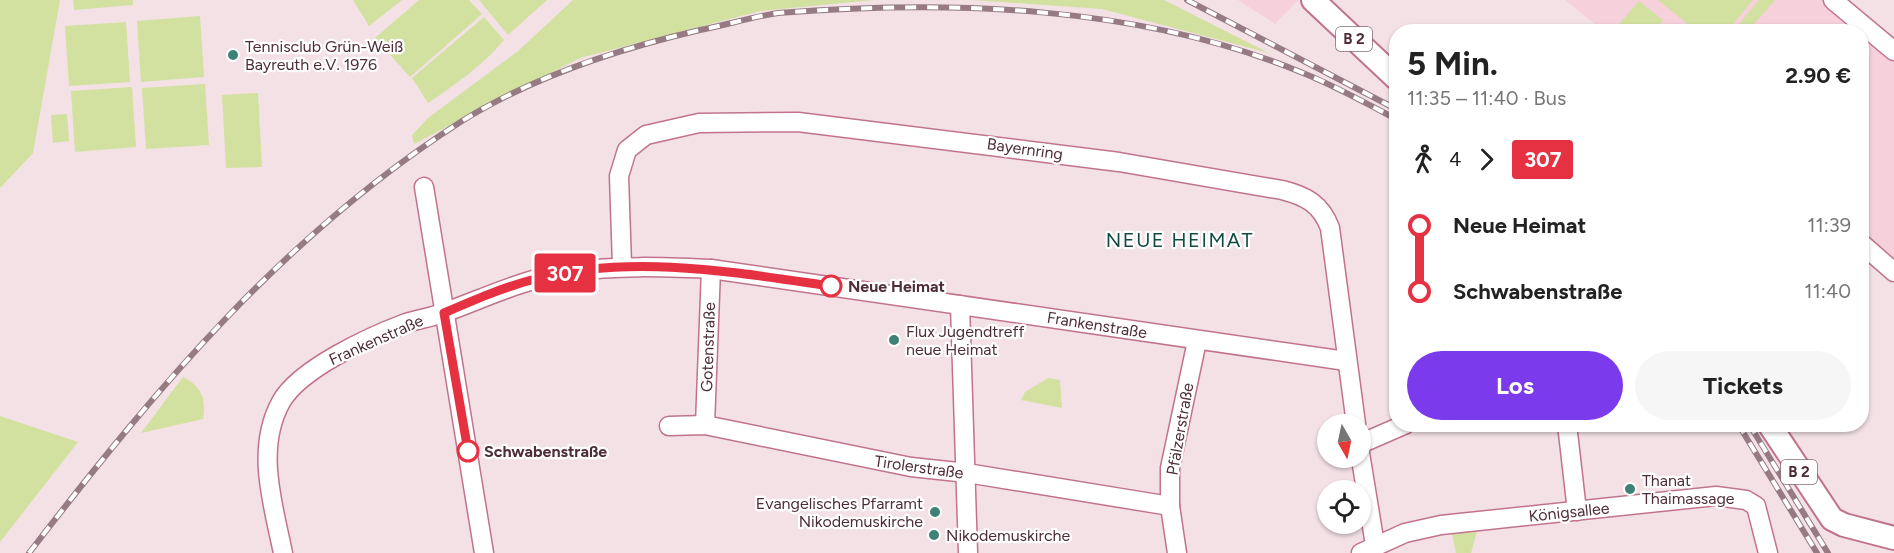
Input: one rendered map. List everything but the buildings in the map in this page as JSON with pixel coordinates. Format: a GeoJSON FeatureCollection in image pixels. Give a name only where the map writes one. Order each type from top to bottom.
{"type":"FeatureCollection","features":[{"type":"Feature","properties":{"kind":"main road","name":"B 2"},"geometry":{"type":"LineString","coordinates":[[1313,0],[1389,71]]}},
{"type":"Feature","properties":{"kind":"main road","name":"B 2"},"geometry":{"type":"LineString","coordinates":[[1773,432],[1832,519],[1844,525],[1894,538]]}},
{"type":"Feature","properties":{"kind":"street"},"geometry":{"type":"LineString","coordinates":[[1833,0],[1867,24]]}},
{"type":"Feature","properties":{"kind":"street"},"geometry":{"type":"LineString","coordinates":[[1869,25],[1891,41]]}},
{"type":"Feature","properties":{"kind":"street","name":"Bayernring"},"geometry":{"type":"LineString","coordinates":[[622,265],[619,176],[627,150],[646,135],[699,123],[798,122],[1119,162],[1282,190],[1307,197],[1325,217],[1330,228],[1354,414]]}},
{"type":"Feature","properties":{"kind":"street"},"geometry":{"type":"LineString","coordinates":[[424,187],[484,553]]}},
{"type":"Feature","properties":{"kind":"street"},"geometry":{"type":"LineString","coordinates":[[1869,250],[1894,272]]}},
{"type":"Feature","properties":{"kind":"street","name":"Frankenstraße"},"geometry":{"type":"LineString","coordinates":[[283,553],[267,473],[271,428],[282,401],[295,385],[324,362],[405,324],[444,313],[534,279],[622,265],[711,269],[1346,361]]}},
{"type":"Feature","properties":{"kind":"street","name":"Gotenstraße"},"geometry":{"type":"LineString","coordinates":[[705,425],[711,269]]}},
{"type":"Feature","properties":{"kind":"street"},"geometry":{"type":"LineString","coordinates":[[960,305],[968,553]]}},
{"type":"Feature","properties":{"kind":"street","name":"Pfälzerstraße"},"geometry":{"type":"LineString","coordinates":[[1177,553],[1170,506],[1170,468],[1197,341]]}},
{"type":"Feature","properties":{"kind":"street","name":"Tirolerstraße"},"geometry":{"type":"LineString","coordinates":[[669,426],[705,425],[837,454],[1170,506]]}},
{"type":"Feature","properties":{"kind":"street"},"geometry":{"type":"LineString","coordinates":[[1371,439],[1389,431]]}},
{"type":"Feature","properties":{"kind":"street"},"geometry":{"type":"LineString","coordinates":[[1568,432],[1577,511]]}},
{"type":"Feature","properties":{"kind":"street"},"geometry":{"type":"LineString","coordinates":[[1361,468],[1368,549]]}},
{"type":"Feature","properties":{"kind":"street","name":"Königsallee"},"geometry":{"type":"LineString","coordinates":[[1368,549],[1405,532],[1441,525],[1716,496],[1746,500],[1756,506],[1764,530],[1768,553]]}},
{"type":"Feature","properties":{"kind":"shaded area"},"geometry":{"type":"Polygon","coordinates":[[[1238,0],[1298,0],[1275,24],[1238,0]]]}},
{"type":"Feature","properties":{"kind":"shaded area"},"geometry":{"type":"Polygon","coordinates":[[[1565,0],[1832,0],[1861,24],[1595,24],[1565,0]]]}},
{"type":"Feature","properties":{"kind":"shaded area"},"geometry":{"type":"Polygon","coordinates":[[[1869,30],[1894,51],[1894,272],[1869,251],[1869,30]]]}},
{"type":"Feature","properties":{"kind":"green space"},"geometry":{"type":"Polygon","coordinates":[[[0,0],[60,0],[33,153],[0,188],[0,0]]]}},
{"type":"Feature","properties":{"kind":"green space"},"geometry":{"type":"Polygon","coordinates":[[[73,0],[133,0],[133,5],[74,10],[73,0]]]}},
{"type":"Feature","properties":{"kind":"green space"},"geometry":{"type":"Polygon","coordinates":[[[353,0],[402,0],[369,26],[353,0]]]}},
{"type":"Feature","properties":{"kind":"green space"},"geometry":{"type":"Polygon","coordinates":[[[419,0],[469,0],[482,14],[410,77],[375,38],[419,0]]]}},
{"type":"Feature","properties":{"kind":"green space"},"geometry":{"type":"Polygon","coordinates":[[[479,0],[547,0],[508,35],[479,0]]]}},
{"type":"Feature","properties":{"kind":"green space"},"geometry":{"type":"Polygon","coordinates":[[[573,0],[874,0],[760,11],[580,58],[414,144],[412,135],[428,118],[518,51],[573,0]]]}},
{"type":"Feature","properties":{"kind":"green space"},"geometry":{"type":"Polygon","coordinates":[[[972,0],[1164,0],[1269,53],[1102,9],[972,0]]]}},
{"type":"Feature","properties":{"kind":"green space"},"geometry":{"type":"Polygon","coordinates":[[[1658,0],[1753,0],[1733,24],[1687,24],[1658,0]]]}},
{"type":"Feature","properties":{"kind":"green space"},"geometry":{"type":"Polygon","coordinates":[[[1759,0],[1775,0],[1754,24],[1739,24],[1759,0]]]}},
{"type":"Feature","properties":{"kind":"green space"},"geometry":{"type":"Polygon","coordinates":[[[1639,1],[1663,20],[1660,24],[1619,24],[1639,1]]]}},
{"type":"Feature","properties":{"kind":"green space"},"geometry":{"type":"Polygon","coordinates":[[[200,16],[204,77],[141,82],[137,21],[200,16]]]}},
{"type":"Feature","properties":{"kind":"green space"},"geometry":{"type":"Polygon","coordinates":[[[484,17],[504,40],[459,82],[428,103],[412,78],[484,17]]]}},
{"type":"Feature","properties":{"kind":"green space"},"geometry":{"type":"Polygon","coordinates":[[[126,22],[130,82],[69,86],[65,26],[126,22]]]}},
{"type":"Feature","properties":{"kind":"green space"},"geometry":{"type":"Polygon","coordinates":[[[205,84],[209,145],[146,149],[142,88],[205,84]]]}},
{"type":"Feature","properties":{"kind":"green space"},"geometry":{"type":"Polygon","coordinates":[[[132,87],[136,147],[75,152],[71,91],[132,87]]]}},
{"type":"Feature","properties":{"kind":"green space"},"geometry":{"type":"Polygon","coordinates":[[[258,93],[262,167],[226,168],[222,95],[258,93]]]}},
{"type":"Feature","properties":{"kind":"green space"},"geometry":{"type":"Polygon","coordinates":[[[67,114],[69,141],[53,143],[51,115],[67,114]]]}},
{"type":"Feature","properties":{"kind":"green space"},"geometry":{"type":"Polygon","coordinates":[[[183,377],[195,385],[201,394],[204,405],[203,419],[141,433],[183,377]]]}},
{"type":"Feature","properties":{"kind":"green space"},"geometry":{"type":"Polygon","coordinates":[[[1048,378],[1060,380],[1062,408],[1021,400],[1025,392],[1048,378]]]}},
{"type":"Feature","properties":{"kind":"green space"},"geometry":{"type":"Polygon","coordinates":[[[0,416],[78,442],[0,542],[0,416]]]}},
{"type":"Feature","properties":{"kind":"green space"},"geometry":{"type":"Polygon","coordinates":[[[1477,531],[1471,553],[1456,553],[1452,534],[1477,531]]]}},
{"type":"Feature","properties":{"kind":"railway"},"geometry":{"type":"LineString","coordinates":[[1187,0],[1389,105]]}},
{"type":"Feature","properties":{"kind":"railway"},"geometry":{"type":"LineString","coordinates":[[29,553],[125,432],[175,374],[281,264],[338,213],[398,165],[462,121],[518,90],[608,55],[669,38],[778,13],[911,7],[978,8],[1045,13],[1111,21],[1176,33],[1241,50],[1315,78],[1389,115]]}},
{"type":"Feature","properties":{"kind":"railway"},"geometry":{"type":"LineString","coordinates":[[1743,432],[1817,553]]}},
{"type":"Feature","properties":{"kind":"railway"},"geometry":{"type":"LineString","coordinates":[[1754,432],[1828,553]]}},
{"type":"Feature","properties":{"kind":"bus line","name":"307"},"geometry":{"type":"LineString","coordinates":[[468,451],[444,313],[534,279],[622,265],[711,269],[831,286]]}},
{"type":"Feature","properties":{"kind":"place","name":"Tennisclub Grün-Weiß Bayreuth e.V. 1976"},"geometry":{"type":"Point","coordinates":[233,55]}},
{"type":"Feature","properties":{"kind":"place","name":"Neue Heimat"},"geometry":{"type":"Point","coordinates":[831,286]}},
{"type":"Feature","properties":{"kind":"place","name":"Flux Jugendtreff neue Heimat"},"geometry":{"type":"Point","coordinates":[894,340]}},
{"type":"Feature","properties":{"kind":"place","name":"Schwabenstraße"},"geometry":{"type":"Point","coordinates":[468,451]}},
{"type":"Feature","properties":{"kind":"place","name":"Thanat Thaimassage"},"geometry":{"type":"Point","coordinates":[1630,489]}},
{"type":"Feature","properties":{"kind":"place","name":"Evangelisches Pfarramt Nikodemuskirche"},"geometry":{"type":"Point","coordinates":[935,512]}},
{"type":"Feature","properties":{"kind":"place","name":"Nikodemuskirche"},"geometry":{"type":"Point","coordinates":[934,535]}},
{"type":"Feature","properties":{"kind":"district","name":"NEUE HEIMAT"},"geometry":{"type":"Point","coordinates":[1180,240]}}]}
